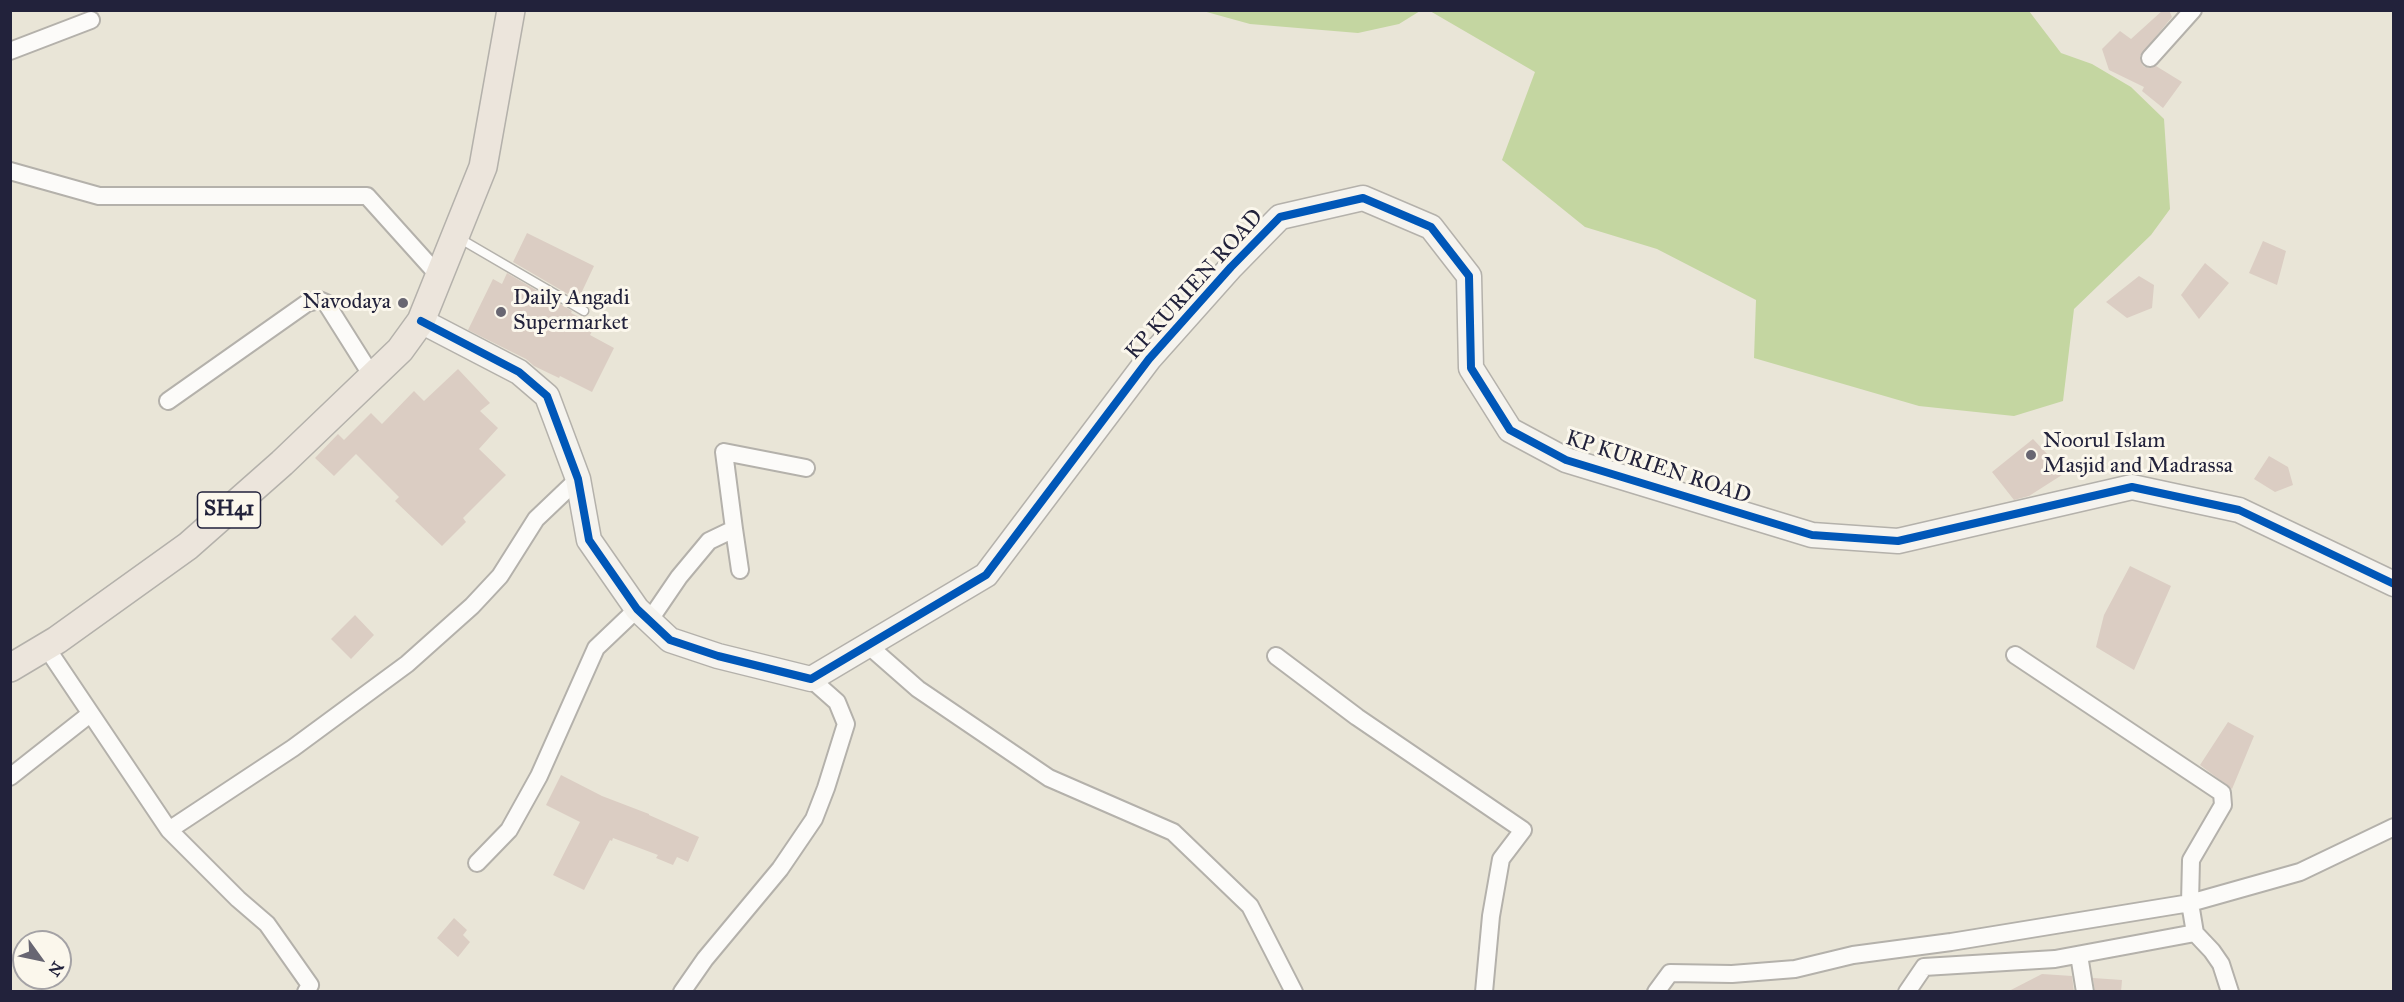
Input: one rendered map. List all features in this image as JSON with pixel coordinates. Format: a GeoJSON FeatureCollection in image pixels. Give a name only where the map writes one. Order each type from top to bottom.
{"type":"FeatureCollection","features":[{"type":"Feature","properties":{"kind":"main road","name":"SH41"},"geometry":{"type":"LineString","coordinates":[[10,668],[46,646],[188,546],[282,463],[400,350],[421,321],[483,167],[511,10]]}},
{"type":"Feature","properties":{"kind":"street"},"geometry":{"type":"LineString","coordinates":[[2150,58],[2193,10]]}},
{"type":"Feature","properties":{"kind":"street"},"geometry":{"type":"LineString","coordinates":[[10,51],[90,20]]}},
{"type":"Feature","properties":{"kind":"street"},"geometry":{"type":"LineString","coordinates":[[10,171],[99,196],[367,196],[439,276]]}},
{"type":"Feature","properties":{"kind":"street","name":"KP KURIEN ROAD"},"geometry":{"type":"LineString","coordinates":[[811,679],[986,575],[1149,359],[1231,267],[1280,217],[1364,198],[1431,227],[1469,276],[1471,368],[1510,430],[1566,460],[1812,534],[1898,541],[2132,487],[2239,510],[2394,584]]}},
{"type":"Feature","properties":{"kind":"street"},"geometry":{"type":"LineString","coordinates":[[168,401],[307,303],[319,300],[326,303],[372,376]]}},
{"type":"Feature","properties":{"kind":"street"},"geometry":{"type":"LineString","coordinates":[[421,321],[519,372],[547,396],[578,479],[589,540],[643,615],[670,640],[718,656],[811,679],[837,702],[846,724],[814,819],[780,869],[705,959],[681,992]]}},
{"type":"Feature","properties":{"kind":"street"},"geometry":{"type":"LineString","coordinates":[[740,570],[724,452],[806,468]]}},
{"type":"Feature","properties":{"kind":"street"},"geometry":{"type":"LineString","coordinates":[[169,830],[293,748],[407,664],[479,599],[500,576],[536,519],[578,479]]}},
{"type":"Feature","properties":{"kind":"street"},"geometry":{"type":"LineString","coordinates":[[477,863],[509,830],[539,776],[596,648],[643,615],[709,541],[734,530]]}},
{"type":"Feature","properties":{"kind":"street"},"geometry":{"type":"LineString","coordinates":[[46,646],[169,830],[238,899],[267,924],[310,985],[306,992]]}},
{"type":"Feature","properties":{"kind":"street"},"geometry":{"type":"LineString","coordinates":[[869,646],[918,689],[1049,778],[1173,832],[1250,906],[1294,992]]}},
{"type":"Feature","properties":{"kind":"street"},"geometry":{"type":"LineString","coordinates":[[2015,655],[2222,793],[2223,805],[2191,860],[2190,903],[2195,933],[2212,951],[2220,964],[2230,992]]}},
{"type":"Feature","properties":{"kind":"street"},"geometry":{"type":"LineString","coordinates":[[1276,656],[1357,717],[1523,830],[1501,859],[1491,916],[1484,992]]}},
{"type":"Feature","properties":{"kind":"street"},"geometry":{"type":"LineString","coordinates":[[10,777],[90,714]]}},
{"type":"Feature","properties":{"kind":"street"},"geometry":{"type":"LineString","coordinates":[[1656,992],[1670,973],[1732,974],[1795,969],[1852,955],[2190,903],[2300,873],[2394,827]]}},
{"type":"Feature","properties":{"kind":"street"},"geometry":{"type":"LineString","coordinates":[[1907,992],[1924,967],[2055,959],[2195,933]]}},
{"type":"Feature","properties":{"kind":"street"},"geometry":{"type":"LineString","coordinates":[[2079,955],[2085,992]]}},
{"type":"Feature","properties":{"kind":"lane"},"geometry":{"type":"LineString","coordinates":[[456,236],[584,310]]}},
{"type":"Feature","properties":{"kind":"green space"},"geometry":{"type":"Polygon","coordinates":[[[1203,11],[1420,11],[1399,24],[1358,33],[1250,24],[1203,11]]]}},
{"type":"Feature","properties":{"kind":"green space"},"geometry":{"type":"Polygon","coordinates":[[[1430,11],[2029,11],[2061,53],[2092,64],[2131,87],[2164,119],[2170,209],[2151,235],[2074,309],[2063,401],[2014,416],[1919,406],[1754,358],[1756,300],[1657,249],[1585,227],[1502,160],[1535,72],[1430,11]]]}},
{"type":"Feature","properties":{"kind":"building"},"geometry":{"type":"Polygon","coordinates":[[[2163,10],[2169,10],[2172,17],[2140,56],[2143,66],[2148,68],[2156,66],[2182,82],[2163,108],[2142,91],[2144,87],[2109,70],[2102,49],[2120,31],[2131,39],[2163,10]]]}},
{"type":"Feature","properties":{"kind":"building"},"geometry":{"type":"Polygon","coordinates":[[[527,233],[594,266],[578,300],[513,262],[527,233]]]}},
{"type":"Feature","properties":{"kind":"building"},"geometry":{"type":"Polygon","coordinates":[[[2263,241],[2286,251],[2277,285],[2249,273],[2263,241]]]}},
{"type":"Feature","properties":{"kind":"building"},"geometry":{"type":"Polygon","coordinates":[[[2205,263],[2229,283],[2199,319],[2181,295],[2205,263]]]}},
{"type":"Feature","properties":{"kind":"building"},"geometry":{"type":"Polygon","coordinates":[[[507,273],[572,311],[571,313],[595,325],[590,335],[614,348],[592,392],[534,366],[526,359],[468,330],[493,279],[502,284],[507,273]]]}},
{"type":"Feature","properties":{"kind":"building"},"geometry":{"type":"Polygon","coordinates":[[[2139,276],[2154,285],[2152,308],[2127,318],[2106,302],[2139,276]]]}},
{"type":"Feature","properties":{"kind":"building"},"geometry":{"type":"Polygon","coordinates":[[[458,369],[490,403],[480,411],[498,428],[479,449],[506,475],[463,518],[466,522],[442,546],[395,501],[399,497],[356,454],[334,476],[315,458],[338,434],[344,440],[371,413],[382,424],[414,391],[424,401],[458,369]]]}},
{"type":"Feature","properties":{"kind":"building","name":"Noorul Islam Masjid and Madrassa"},"geometry":{"type":"Polygon","coordinates":[[[2033,439],[2065,473],[2029,496],[2014,500],[1992,472],[2033,439]]]}},
{"type":"Feature","properties":{"kind":"building"},"geometry":{"type":"Polygon","coordinates":[[[2269,456],[2288,467],[2293,485],[2275,492],[2254,479],[2269,456]]]}},
{"type":"Feature","properties":{"kind":"building"},"geometry":{"type":"Polygon","coordinates":[[[2130,566],[2171,586],[2134,670],[2096,647],[2104,615],[2130,566]]]}},
{"type":"Feature","properties":{"kind":"building"},"geometry":{"type":"Polygon","coordinates":[[[355,615],[374,635],[351,659],[331,639],[355,615]]]}},
{"type":"Feature","properties":{"kind":"building"},"geometry":{"type":"Polygon","coordinates":[[[2228,722],[2254,736],[2232,789],[2200,765],[2228,722]]]}},
{"type":"Feature","properties":{"kind":"building"},"geometry":{"type":"Polygon","coordinates":[[[561,775],[602,796],[699,837],[688,862],[677,857],[673,865],[656,858],[658,855],[613,838],[584,890],[553,875],[580,822],[546,805],[561,775]]]}},
{"type":"Feature","properties":{"kind":"building"},"geometry":{"type":"Polygon","coordinates":[[[454,918],[467,930],[463,935],[470,942],[458,957],[437,938],[454,918]]]}},
{"type":"Feature","properties":{"kind":"building"},"geometry":{"type":"Polygon","coordinates":[[[2042,974],[2072,976],[2074,992],[2007,992],[2042,974]]]}},
{"type":"Feature","properties":{"kind":"building"},"geometry":{"type":"Polygon","coordinates":[[[2093,978],[2122,980],[2121,992],[2095,992],[2093,978]]]}},
{"type":"Feature","properties":{"kind":"cycle path"},"geometry":{"type":"LineString","coordinates":[[421,321],[519,372],[547,396],[578,479],[589,540],[637,609],[670,640],[718,656],[811,679],[986,575],[1149,359],[1231,267],[1280,217],[1363,198],[1431,227],[1469,276],[1471,368],[1510,430],[1566,460],[1812,535],[1898,541],[2132,487],[2239,510],[2394,584]]}},
{"type":"Feature","properties":{"kind":"place","name":"Navodaya"},"geometry":{"type":"Point","coordinates":[403,303]}},
{"type":"Feature","properties":{"kind":"place","name":"Daily Angadi Supermarket"},"geometry":{"type":"Point","coordinates":[501,312]}},
{"type":"Feature","properties":{"kind":"place","name":"Noorul Islam Masjid and Madrassa"},"geometry":{"type":"Point","coordinates":[2031,455]}}]}
